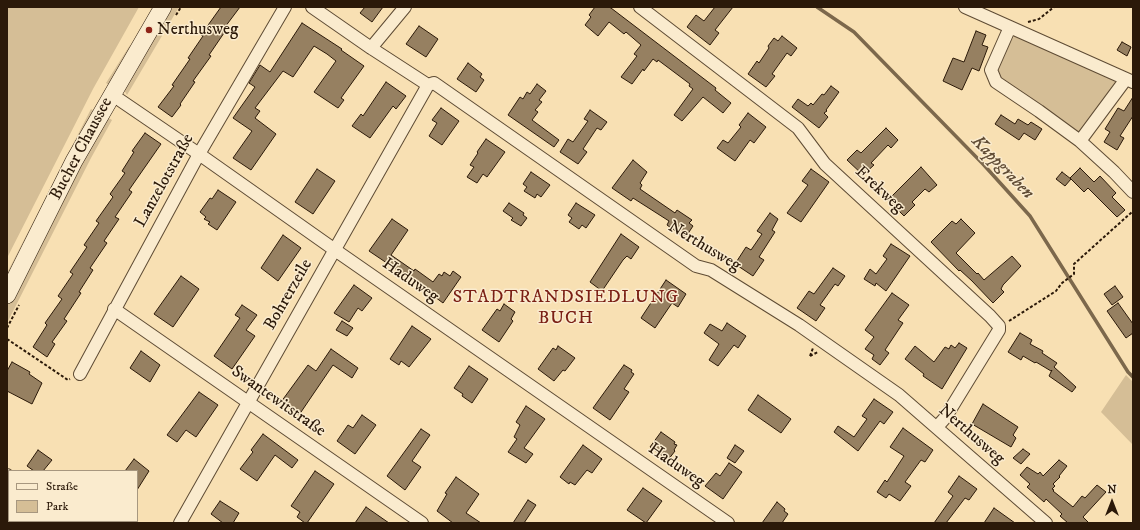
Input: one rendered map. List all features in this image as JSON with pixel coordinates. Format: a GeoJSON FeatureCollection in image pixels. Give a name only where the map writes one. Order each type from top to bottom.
{"type":"FeatureCollection","features":[{"type":"Feature","properties":{"kind":"main road","name":"Bucher Chaussee"},"geometry":{"type":"LineString","coordinates":[[7,294],[74,161],[162,7]]}},
{"type":"Feature","properties":{"kind":"street","name":"Lanzelotstraße"},"geometry":{"type":"LineString","coordinates":[[80,374],[199,154],[285,7]]}},
{"type":"Feature","properties":{"kind":"street","name":"Nerthusweg"},"geometry":{"type":"LineString","coordinates":[[312,7],[428,85],[434,83],[696,266],[711,270],[799,325],[899,395],[1046,523]]}},
{"type":"Feature","properties":{"kind":"street"},"geometry":{"type":"LineString","coordinates":[[371,48],[405,7]]}},
{"type":"Feature","properties":{"kind":"street","name":"Erekweg"},"geometry":{"type":"LineString","coordinates":[[640,7],[798,128],[826,164],[999,326]]}},
{"type":"Feature","properties":{"kind":"street"},"geometry":{"type":"LineString","coordinates":[[965,7],[1129,81],[1080,141]]}},
{"type":"Feature","properties":{"kind":"street"},"geometry":{"type":"LineString","coordinates":[[1010,27],[991,70],[996,82],[1080,141],[1114,172],[1133,192]]}},
{"type":"Feature","properties":{"kind":"street","name":"Bohrerzeile"},"geometry":{"type":"LineString","coordinates":[[180,523],[428,85]]}},
{"type":"Feature","properties":{"kind":"street","name":"Haduweg"},"geometry":{"type":"LineString","coordinates":[[111,94],[728,523]]}},
{"type":"Feature","properties":{"kind":"street","name":"Swantewitstraße"},"geometry":{"type":"LineString","coordinates":[[114,309],[422,523]]}},
{"type":"Feature","properties":{"kind":"street"},"geometry":{"type":"LineString","coordinates":[[937,427],[945,418],[999,330],[999,326]]}},
{"type":"Feature","properties":{"kind":"path"},"geometry":{"type":"LineString","coordinates":[[1010,27],[1039,19],[1054,7]]}},
{"type":"Feature","properties":{"kind":"path"},"geometry":{"type":"LineString","coordinates":[[999,326],[1056,291],[1074,274],[1074,264],[1133,211]]}},
{"type":"Feature","properties":{"kind":"path"},"geometry":{"type":"LineString","coordinates":[[7,340],[68,380],[80,374]]}},
{"type":"Feature","properties":{"kind":"green space"},"geometry":{"type":"Polygon","coordinates":[[[7,7],[139,7],[93,89],[7,258],[7,7]]]}},
{"type":"Feature","properties":{"kind":"green space"},"geometry":{"type":"Polygon","coordinates":[[[170,7],[179,7],[127,95],[124,90],[170,7]]]}},
{"type":"Feature","properties":{"kind":"green space"},"geometry":{"type":"Polygon","coordinates":[[[1015,35],[1115,78],[1116,81],[1082,131],[1078,133],[1000,81],[996,69],[1015,35]]]}},
{"type":"Feature","properties":{"kind":"green space"},"geometry":{"type":"Polygon","coordinates":[[[130,45],[128,51],[109,85],[106,83],[130,45]]]}},
{"type":"Feature","properties":{"kind":"green space"},"geometry":{"type":"Polygon","coordinates":[[[91,109],[94,111],[7,278],[7,273],[91,109]]]}},
{"type":"Feature","properties":{"kind":"green space"},"geometry":{"type":"Polygon","coordinates":[[[105,116],[112,120],[7,323],[7,305],[105,116]]]}},
{"type":"Feature","properties":{"kind":"green space"},"geometry":{"type":"Polygon","coordinates":[[[1126,375],[1133,382],[1133,445],[1101,412],[1126,375]]]}},
{"type":"Feature","properties":{"kind":"building"},"geometry":{"type":"Polygon","coordinates":[[[221,7],[240,7],[222,31],[224,33],[209,55],[211,56],[193,81],[195,82],[172,117],[158,107],[174,86],[172,85],[190,59],[188,58],[203,36],[201,35],[221,7]]]}},
{"type":"Feature","properties":{"kind":"building"},"geometry":{"type":"Polygon","coordinates":[[[365,7],[383,7],[372,22],[360,13],[365,7]]]}},
{"type":"Feature","properties":{"kind":"building"},"geometry":{"type":"Polygon","coordinates":[[[595,7],[611,8],[716,88],[715,90],[731,103],[723,113],[703,97],[682,121],[674,115],[693,89],[689,86],[690,84],[658,60],[657,62],[653,59],[644,71],[643,69],[632,84],[621,77],[637,56],[634,54],[641,45],[626,32],[624,34],[609,22],[598,36],[585,25],[591,17],[589,15],[595,7]]]}},
{"type":"Feature","properties":{"kind":"building"},"geometry":{"type":"Polygon","coordinates":[[[715,7],[733,7],[715,30],[719,33],[710,45],[687,27],[696,15],[704,21],[715,7]]]}},
{"type":"Feature","properties":{"kind":"building"},"geometry":{"type":"Polygon","coordinates":[[[302,23],[342,49],[341,50],[364,66],[341,98],[344,100],[338,108],[314,92],[336,61],[327,54],[314,46],[293,77],[283,71],[255,108],[260,111],[255,118],[276,134],[251,170],[233,158],[252,131],[233,118],[255,87],[249,83],[260,65],[270,72],[302,23]]]}},
{"type":"Feature","properties":{"kind":"building"},"geometry":{"type":"Polygon","coordinates":[[[419,26],[438,39],[426,57],[406,44],[419,26]]]}},
{"type":"Feature","properties":{"kind":"building"},"geometry":{"type":"Polygon","coordinates":[[[976,31],[986,35],[982,45],[988,47],[979,71],[972,68],[962,90],[943,81],[953,58],[964,62],[976,31]]]}},
{"type":"Feature","properties":{"kind":"building"},"geometry":{"type":"Polygon","coordinates":[[[782,36],[797,48],[791,56],[787,53],[772,74],[775,76],[766,87],[748,74],[757,61],[759,63],[774,38],[778,41],[782,36]]]}},
{"type":"Feature","properties":{"kind":"building"},"geometry":{"type":"Polygon","coordinates":[[[1122,42],[1131,47],[1127,56],[1117,50],[1122,42]]]}},
{"type":"Feature","properties":{"kind":"building"},"geometry":{"type":"Polygon","coordinates":[[[468,63],[482,74],[480,77],[484,80],[476,92],[457,79],[468,63]]]}},
{"type":"Feature","properties":{"kind":"building"},"geometry":{"type":"Polygon","coordinates":[[[386,82],[406,96],[396,109],[393,106],[370,138],[352,126],[361,114],[363,116],[386,82]]]}},
{"type":"Feature","properties":{"kind":"building"},"geometry":{"type":"Polygon","coordinates":[[[537,84],[546,91],[539,100],[542,102],[535,110],[538,112],[532,120],[559,140],[554,147],[508,115],[520,97],[523,99],[527,92],[530,94],[537,84]]]}},
{"type":"Feature","properties":{"kind":"building"},"geometry":{"type":"Polygon","coordinates":[[[831,86],[839,92],[826,110],[827,111],[824,113],[828,117],[819,128],[792,107],[798,99],[808,106],[811,103],[813,105],[831,86]]]}},
{"type":"Feature","properties":{"kind":"building"},"geometry":{"type":"Polygon","coordinates":[[[1133,97],[1133,116],[1120,136],[1124,138],[1117,150],[1104,142],[1110,132],[1105,129],[1118,108],[1124,111],[1133,97]]]}},
{"type":"Feature","properties":{"kind":"building"},"geometry":{"type":"Polygon","coordinates":[[[441,108],[459,121],[442,145],[429,136],[437,123],[432,120],[441,108]]]}},
{"type":"Feature","properties":{"kind":"building"},"geometry":{"type":"Polygon","coordinates":[[[590,110],[607,122],[601,130],[597,128],[583,149],[587,152],[578,164],[560,152],[568,139],[573,142],[588,121],[584,119],[590,110]]]}},
{"type":"Feature","properties":{"kind":"building"},"geometry":{"type":"Polygon","coordinates":[[[748,113],[766,127],[754,143],[750,140],[735,161],[717,148],[723,140],[728,143],[741,127],[739,125],[748,113]]]}},
{"type":"Feature","properties":{"kind":"building"},"geometry":{"type":"Polygon","coordinates":[[[1001,115],[1015,124],[1018,119],[1028,125],[1031,122],[1042,129],[1035,140],[1024,133],[1019,140],[995,124],[1001,115]]]}},
{"type":"Feature","properties":{"kind":"building"},"geometry":{"type":"Polygon","coordinates":[[[886,128],[898,140],[891,148],[888,145],[871,163],[874,165],[863,175],[847,160],[857,150],[861,153],[886,128]]]}},
{"type":"Feature","properties":{"kind":"building"},"geometry":{"type":"Polygon","coordinates":[[[145,133],[161,144],[129,190],[132,192],[115,217],[119,219],[104,241],[107,243],[90,268],[93,270],[79,292],[81,293],[64,319],[67,321],[52,342],[55,344],[47,357],[33,347],[47,325],[45,323],[62,299],[58,296],[73,274],[70,272],[87,247],[84,245],[99,223],[96,221],[113,197],[110,194],[125,173],[122,171],[134,152],[132,151],[145,133]]]}},
{"type":"Feature","properties":{"kind":"building"},"geometry":{"type":"Polygon","coordinates":[[[486,139],[505,152],[487,177],[483,174],[477,183],[467,177],[474,167],[470,165],[486,139]]]}},
{"type":"Feature","properties":{"kind":"building"},"geometry":{"type":"Polygon","coordinates":[[[633,160],[647,172],[640,183],[642,185],[640,189],[675,213],[677,210],[692,220],[689,223],[693,226],[685,238],[667,225],[669,221],[633,198],[631,201],[612,188],[633,160]]]}},
{"type":"Feature","properties":{"kind":"building"},"geometry":{"type":"Polygon","coordinates":[[[921,167],[937,185],[929,192],[925,189],[912,202],[915,205],[904,216],[888,200],[921,167]]]}},
{"type":"Feature","properties":{"kind":"building"},"geometry":{"type":"Polygon","coordinates":[[[1080,168],[1094,182],[1100,176],[1116,193],[1112,197],[1125,210],[1117,217],[1088,188],[1084,192],[1070,178],[1080,168]]]}},
{"type":"Feature","properties":{"kind":"building"},"geometry":{"type":"Polygon","coordinates":[[[317,169],[335,181],[313,214],[295,202],[317,169]]]}},
{"type":"Feature","properties":{"kind":"building"},"geometry":{"type":"Polygon","coordinates":[[[811,169],[829,182],[801,222],[787,213],[808,185],[802,181],[811,169]]]}},
{"type":"Feature","properties":{"kind":"building"},"geometry":{"type":"Polygon","coordinates":[[[531,172],[550,185],[541,197],[537,194],[535,198],[524,191],[527,187],[523,184],[531,172]]]}},
{"type":"Feature","properties":{"kind":"building"},"geometry":{"type":"Polygon","coordinates":[[[1062,172],[1071,179],[1065,186],[1056,179],[1062,172]]]}},
{"type":"Feature","properties":{"kind":"building"},"geometry":{"type":"Polygon","coordinates":[[[218,190],[236,202],[217,230],[208,224],[210,222],[204,219],[206,217],[200,212],[218,190]]]}},
{"type":"Feature","properties":{"kind":"building"},"geometry":{"type":"Polygon","coordinates":[[[509,203],[524,213],[523,215],[527,218],[521,226],[511,220],[513,218],[503,211],[509,203]]]}},
{"type":"Feature","properties":{"kind":"building"},"geometry":{"type":"Polygon","coordinates":[[[576,203],[595,215],[586,228],[582,225],[579,229],[569,222],[572,218],[568,215],[576,203]]]}},
{"type":"Feature","properties":{"kind":"building"},"geometry":{"type":"Polygon","coordinates":[[[770,213],[778,219],[772,230],[775,232],[759,257],[764,260],[753,276],[735,264],[746,247],[751,250],[762,234],[757,231],[770,213]]]}},
{"type":"Feature","properties":{"kind":"building"},"geometry":{"type":"Polygon","coordinates":[[[392,219],[408,230],[391,255],[414,271],[415,269],[433,282],[439,274],[442,276],[444,272],[450,276],[453,271],[461,277],[443,303],[427,290],[369,251],[392,219]]]}},
{"type":"Feature","properties":{"kind":"building"},"geometry":{"type":"Polygon","coordinates":[[[961,219],[975,233],[956,253],[984,280],[1012,256],[1021,266],[1003,285],[1001,289],[1004,292],[993,303],[931,242],[952,221],[956,224],[961,219]]]}},
{"type":"Feature","properties":{"kind":"building"},"geometry":{"type":"Polygon","coordinates":[[[621,234],[639,247],[631,259],[627,256],[623,260],[602,291],[590,282],[621,234]]]}},
{"type":"Feature","properties":{"kind":"building"},"geometry":{"type":"Polygon","coordinates":[[[283,235],[301,248],[278,281],[261,268],[283,235]]]}},
{"type":"Feature","properties":{"kind":"building"},"geometry":{"type":"Polygon","coordinates":[[[891,244],[910,256],[886,291],[876,283],[875,286],[864,279],[870,269],[876,274],[887,259],[883,256],[891,244]]]}},
{"type":"Feature","properties":{"kind":"building"},"geometry":{"type":"Polygon","coordinates":[[[833,268],[845,276],[838,286],[835,284],[820,305],[825,308],[816,321],[797,308],[809,291],[814,294],[833,268]]]}},
{"type":"Feature","properties":{"kind":"building"},"geometry":{"type":"Polygon","coordinates":[[[181,276],[199,289],[173,327],[154,314],[181,276]]]}},
{"type":"Feature","properties":{"kind":"building"},"geometry":{"type":"Polygon","coordinates":[[[666,280],[686,294],[678,307],[672,303],[655,328],[641,318],[666,280]]]}},
{"type":"Feature","properties":{"kind":"building"},"geometry":{"type":"Polygon","coordinates":[[[354,285],[372,298],[362,311],[358,308],[349,322],[334,313],[354,285]]]}},
{"type":"Feature","properties":{"kind":"building"},"geometry":{"type":"Polygon","coordinates":[[[1115,286],[1123,297],[1112,305],[1104,294],[1115,286]]]}},
{"type":"Feature","properties":{"kind":"building"},"geometry":{"type":"Polygon","coordinates":[[[892,293],[909,305],[898,320],[903,323],[885,350],[889,353],[880,365],[872,359],[874,355],[865,349],[874,337],[865,330],[892,293]]]}},
{"type":"Feature","properties":{"kind":"building"},"geometry":{"type":"Polygon","coordinates":[[[1118,303],[1133,324],[1133,333],[1126,338],[1107,311],[1118,303]]]}},
{"type":"Feature","properties":{"kind":"building"},"geometry":{"type":"Polygon","coordinates":[[[504,304],[515,312],[511,319],[513,321],[499,342],[482,330],[497,309],[500,311],[504,304]]]}},
{"type":"Feature","properties":{"kind":"building"},"geometry":{"type":"Polygon","coordinates":[[[242,305],[257,315],[246,330],[255,336],[232,369],[214,356],[240,318],[235,315],[242,305]]]}},
{"type":"Feature","properties":{"kind":"building"},"geometry":{"type":"Polygon","coordinates":[[[342,321],[353,328],[347,336],[336,330],[342,321]]]}},
{"type":"Feature","properties":{"kind":"building"},"geometry":{"type":"Polygon","coordinates":[[[727,323],[746,336],[738,348],[734,345],[718,366],[709,360],[719,344],[704,333],[710,324],[722,331],[727,323]]]}},
{"type":"Feature","properties":{"kind":"building"},"geometry":{"type":"Polygon","coordinates":[[[412,326],[431,339],[409,367],[401,361],[399,365],[390,359],[412,326]]]}},
{"type":"Feature","properties":{"kind":"building"},"geometry":{"type":"Polygon","coordinates":[[[1020,333],[1032,340],[1030,344],[1043,351],[1042,353],[1057,363],[1054,367],[1076,387],[1072,392],[1049,376],[1052,370],[1051,371],[1023,356],[1021,360],[1008,352],[1020,333]]]}},
{"type":"Feature","properties":{"kind":"building"},"geometry":{"type":"Polygon","coordinates":[[[959,343],[967,348],[942,389],[923,376],[924,374],[905,359],[915,346],[934,362],[945,347],[949,349],[951,345],[955,348],[959,343]]]}},
{"type":"Feature","properties":{"kind":"building"},"geometry":{"type":"Polygon","coordinates":[[[558,346],[575,358],[565,371],[563,370],[554,381],[538,369],[553,348],[556,350],[558,346]]]}},
{"type":"Feature","properties":{"kind":"building"},"geometry":{"type":"Polygon","coordinates":[[[331,349],[358,368],[352,378],[333,365],[299,415],[281,402],[308,365],[316,371],[331,349]]]}},
{"type":"Feature","properties":{"kind":"building"},"geometry":{"type":"Polygon","coordinates":[[[141,351],[160,365],[150,382],[130,368],[141,351]]]}},
{"type":"Feature","properties":{"kind":"building"},"geometry":{"type":"Polygon","coordinates":[[[12,362],[30,372],[29,374],[42,383],[32,404],[7,391],[7,371],[12,362]]]}},
{"type":"Feature","properties":{"kind":"building"},"geometry":{"type":"Polygon","coordinates":[[[624,365],[632,370],[631,372],[634,374],[624,389],[629,392],[610,420],[593,408],[624,365]]]}},
{"type":"Feature","properties":{"kind":"building"},"geometry":{"type":"Polygon","coordinates":[[[469,366],[488,379],[472,403],[454,388],[469,366]]]}},
{"type":"Feature","properties":{"kind":"building"},"geometry":{"type":"Polygon","coordinates":[[[199,392],[218,405],[196,437],[186,430],[177,442],[167,435],[199,392]]]}},
{"type":"Feature","properties":{"kind":"building"},"geometry":{"type":"Polygon","coordinates":[[[758,395],[791,419],[781,433],[748,410],[758,395]]]}},
{"type":"Feature","properties":{"kind":"building"},"geometry":{"type":"Polygon","coordinates":[[[874,399],[893,412],[884,424],[880,421],[858,451],[834,432],[838,426],[854,437],[867,419],[862,416],[874,399]]]}},
{"type":"Feature","properties":{"kind":"building"},"geometry":{"type":"Polygon","coordinates":[[[983,404],[1018,427],[1013,435],[1016,438],[1011,447],[972,424],[983,404]]]}},
{"type":"Feature","properties":{"kind":"building"},"geometry":{"type":"Polygon","coordinates":[[[526,406],[545,419],[524,448],[533,454],[526,463],[508,452],[517,439],[514,437],[520,425],[516,422],[526,406]]]}},
{"type":"Feature","properties":{"kind":"building"},"geometry":{"type":"Polygon","coordinates":[[[362,415],[376,425],[355,454],[337,441],[348,425],[353,428],[362,415]]]}},
{"type":"Feature","properties":{"kind":"building"},"geometry":{"type":"Polygon","coordinates":[[[903,428],[933,450],[925,462],[921,460],[905,482],[911,486],[900,501],[889,494],[886,498],[877,492],[885,480],[887,482],[904,456],[890,447],[903,428]]]}},
{"type":"Feature","properties":{"kind":"building"},"geometry":{"type":"Polygon","coordinates":[[[421,429],[430,435],[412,461],[421,467],[405,490],[387,476],[421,429]]]}},
{"type":"Feature","properties":{"kind":"building"},"geometry":{"type":"Polygon","coordinates":[[[661,432],[677,445],[674,450],[675,451],[668,460],[650,447],[661,432]]]}},
{"type":"Feature","properties":{"kind":"building"},"geometry":{"type":"Polygon","coordinates":[[[263,434],[298,460],[292,468],[275,455],[257,481],[240,469],[253,452],[251,450],[263,434]]]}},
{"type":"Feature","properties":{"kind":"building"},"geometry":{"type":"Polygon","coordinates":[[[583,445],[602,459],[592,473],[587,470],[575,485],[570,482],[569,484],[560,477],[583,445]]]}},
{"type":"Feature","properties":{"kind":"building"},"geometry":{"type":"Polygon","coordinates":[[[735,445],[744,451],[735,463],[727,458],[735,445]]]}},
{"type":"Feature","properties":{"kind":"building"},"geometry":{"type":"Polygon","coordinates":[[[1023,449],[1030,454],[1021,464],[1013,458],[1023,449]]]}},
{"type":"Feature","properties":{"kind":"building"},"geometry":{"type":"Polygon","coordinates":[[[38,450],[52,460],[44,470],[33,470],[27,466],[38,450]]]}},
{"type":"Feature","properties":{"kind":"building"},"geometry":{"type":"Polygon","coordinates":[[[134,459],[149,471],[138,488],[138,470],[126,470],[134,459]]]}},
{"type":"Feature","properties":{"kind":"building"},"geometry":{"type":"Polygon","coordinates":[[[1059,460],[1067,466],[1059,476],[1060,477],[1053,484],[1055,486],[1052,489],[1073,507],[1082,496],[1085,498],[1097,485],[1106,492],[1083,517],[1089,523],[1068,523],[1060,516],[1062,514],[1046,499],[1044,502],[1027,487],[1030,484],[1020,475],[1027,467],[1038,474],[1040,472],[1043,476],[1059,460]]]}},
{"type":"Feature","properties":{"kind":"building"},"geometry":{"type":"Polygon","coordinates":[[[729,463],[742,472],[723,499],[705,486],[716,473],[720,476],[729,463]]]}},
{"type":"Feature","properties":{"kind":"building"},"geometry":{"type":"Polygon","coordinates":[[[315,471],[334,484],[307,523],[305,523],[297,517],[300,512],[291,506],[315,471]]]}},
{"type":"Feature","properties":{"kind":"building"},"geometry":{"type":"Polygon","coordinates":[[[959,476],[977,489],[969,500],[965,498],[946,523],[934,523],[953,496],[948,492],[959,476]]]}},
{"type":"Feature","properties":{"kind":"building"},"geometry":{"type":"Polygon","coordinates":[[[456,477],[479,494],[466,513],[481,523],[453,523],[437,511],[447,494],[445,493],[456,477]]]}},
{"type":"Feature","properties":{"kind":"building"},"geometry":{"type":"Polygon","coordinates":[[[643,488],[662,501],[646,523],[627,510],[643,488]]]}},
{"type":"Feature","properties":{"kind":"building"},"geometry":{"type":"Polygon","coordinates":[[[528,500],[536,505],[524,523],[513,523],[528,500]]]}},
{"type":"Feature","properties":{"kind":"building"},"geometry":{"type":"Polygon","coordinates":[[[220,501],[239,513],[233,523],[223,523],[211,514],[220,501]]]}},
{"type":"Feature","properties":{"kind":"building"},"geometry":{"type":"Polygon","coordinates":[[[777,502],[788,514],[782,523],[762,523],[777,502]]]}},
{"type":"Feature","properties":{"kind":"building"},"geometry":{"type":"Polygon","coordinates":[[[366,507],[389,523],[355,523],[366,507]]]}},
{"type":"Feature","properties":{"kind":"building"},"geometry":{"type":"Polygon","coordinates":[[[994,508],[1015,523],[984,523],[994,508]]]}},
{"type":"Feature","properties":{"kind":"waterway","name":"Kappgraben"},"geometry":{"type":"LineString","coordinates":[[817,7],[854,32],[983,164],[1030,216],[1128,372],[1133,377]]}},
{"type":"Feature","properties":{"kind":"place","name":"Nerthusweg"},"geometry":{"type":"Point","coordinates":[149,30]}},
{"type":"Feature","properties":{"kind":"district","name":"STADTRANDSIEDLUNG BUCH"},"geometry":{"type":"Point","coordinates":[566,308]}}]}
